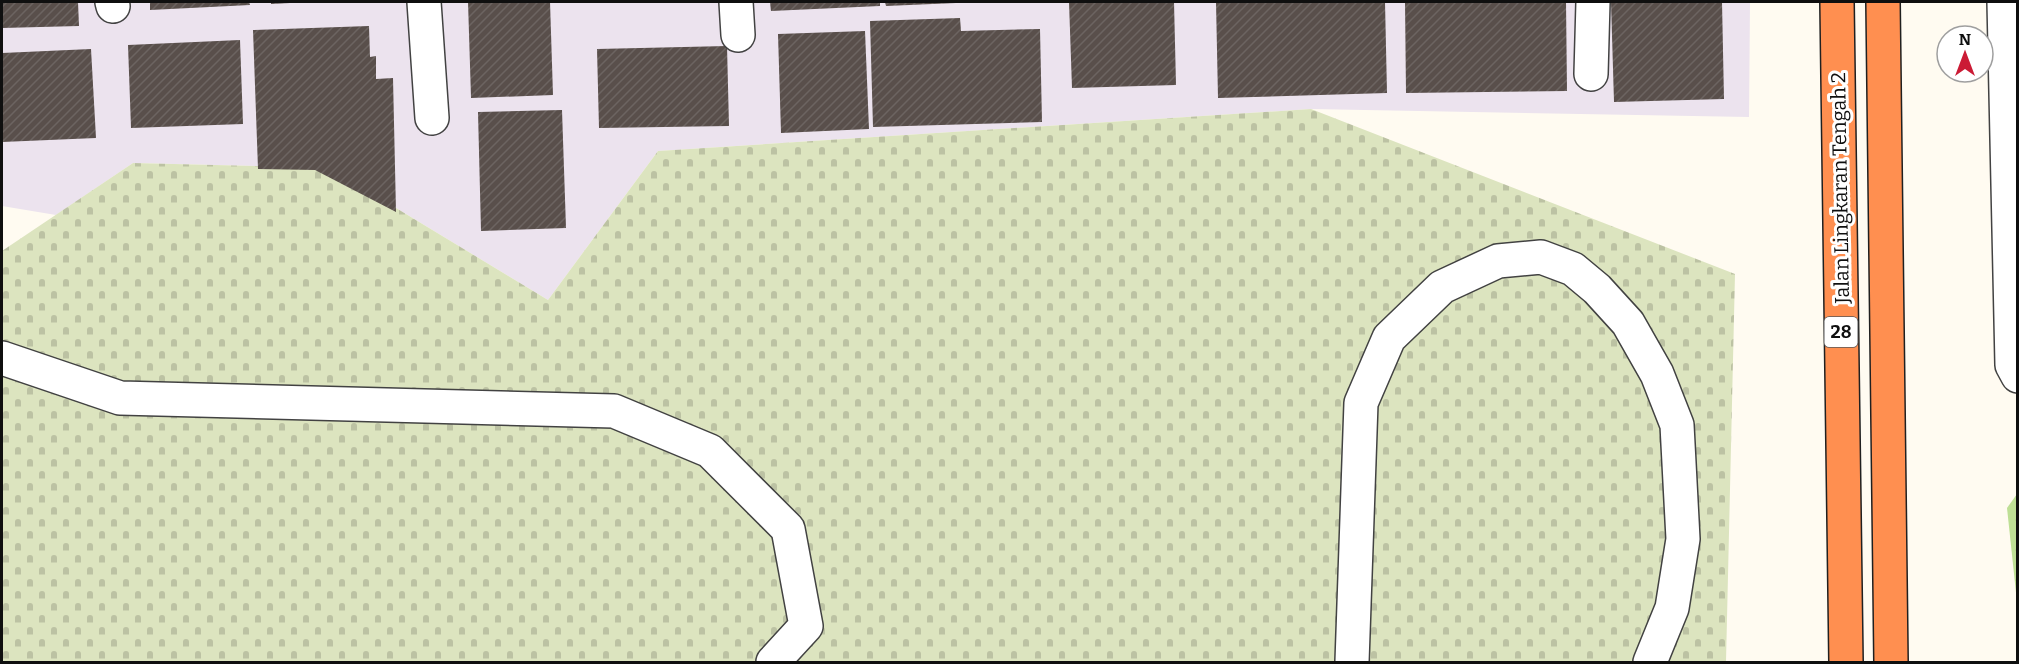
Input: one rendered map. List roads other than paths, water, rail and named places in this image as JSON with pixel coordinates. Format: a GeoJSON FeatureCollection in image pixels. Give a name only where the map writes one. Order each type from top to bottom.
{"type":"FeatureCollection","features":[{"type":"Feature","properties":{"kind":"highway","name":"Jalan Lingkaran Tengah 2"},"geometry":{"type":"LineString","coordinates":[[1837,2],[1846,663]]}},
{"type":"Feature","properties":{"kind":"highway"},"geometry":{"type":"LineString","coordinates":[[1883,2],[1891,663]]}},
{"type":"Feature","properties":{"kind":"street"},"geometry":{"type":"LineString","coordinates":[[424,2],[432,118]]}},
{"type":"Feature","properties":{"kind":"street"},"geometry":{"type":"LineString","coordinates":[[736,2],[738,35]]}},
{"type":"Feature","properties":{"kind":"street"},"geometry":{"type":"LineString","coordinates":[[1591,74],[1593,2]]}},
{"type":"Feature","properties":{"kind":"street"},"geometry":{"type":"LineString","coordinates":[[2004,2],[2012,79],[2012,365],[2018,376]]}},
{"type":"Feature","properties":{"kind":"street"},"geometry":{"type":"LineString","coordinates":[[1352,663],[1361,403],[1389,338],[1442,287],[1498,261],[1541,256],[1573,269],[1597,289],[1628,323],[1657,374],[1677,425],[1683,538],[1672,608],[1650,663]]}},
{"type":"Feature","properties":{"kind":"street"},"geometry":{"type":"LineString","coordinates":[[2,358],[120,398],[614,411],[710,451],[788,529],[806,626],[773,663]]}}]}
